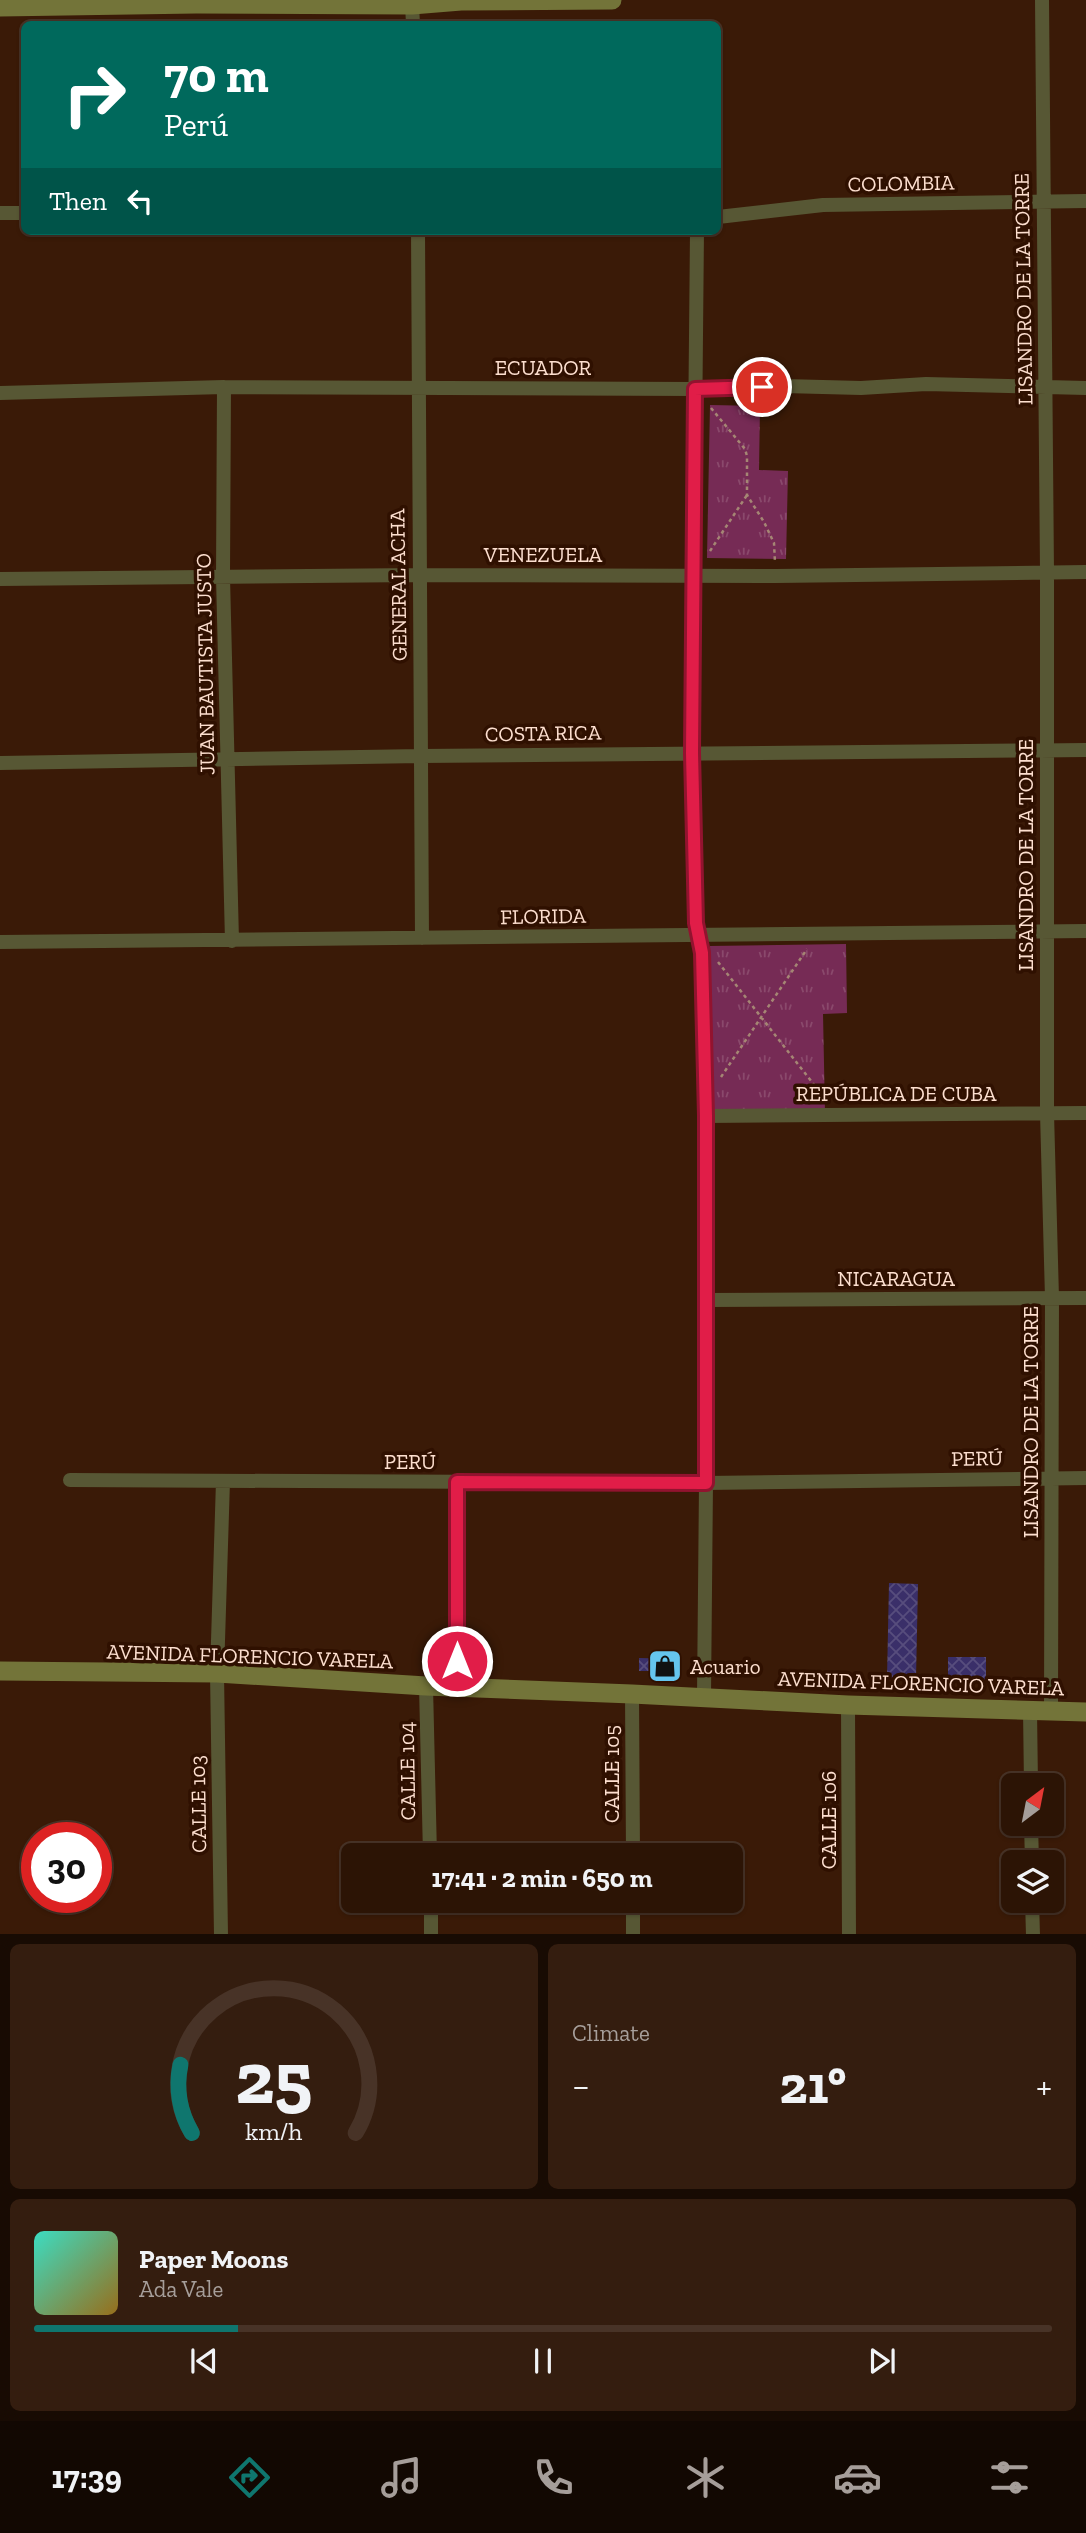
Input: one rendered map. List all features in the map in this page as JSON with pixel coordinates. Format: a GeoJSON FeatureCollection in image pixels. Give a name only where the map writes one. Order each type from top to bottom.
{"type":"FeatureCollection","features":[{"type":"Feature","properties":{"kind":"main road"},"geometry":{"type":"LineString","coordinates":[[0,7],[196,2],[412,15],[461,1],[612,0]]}},
{"type":"Feature","properties":{"kind":"main road","name":"AVENIDA FLORENCIO VARELA"},"geometry":{"type":"LineString","coordinates":[[0,1671],[217,1673],[426,1686],[848,1705],[1086,1712]]}},
{"type":"Feature","properties":{"kind":"street","name":"LISANDRO DE LA TORRE"},"geometry":{"type":"LineString","coordinates":[[1042,0],[1047,572],[1047,1113],[1052,1298],[1051,1711]]}},
{"type":"Feature","properties":{"kind":"street","name":"COLOMBIA"},"geometry":{"type":"LineString","coordinates":[[721,217],[823,205],[1086,201]]}},
{"type":"Feature","properties":{"kind":"street"},"geometry":{"type":"LineString","coordinates":[[0,213],[21,213]]}},
{"type":"Feature","properties":{"kind":"street","name":"GENERAL ACHA"},"geometry":{"type":"LineString","coordinates":[[418,235],[422,938]]}},
{"type":"Feature","properties":{"kind":"street"},"geometry":{"type":"LineString","coordinates":[[697,235],[692,753],[698,934],[702,953],[706,1116],[704,1697]]}},
{"type":"Feature","properties":{"kind":"street","name":"ECUADOR"},"geometry":{"type":"LineString","coordinates":[[0,393],[224,387],[695,389],[784,386],[862,388],[926,384],[1086,388]]}},
{"type":"Feature","properties":{"kind":"street","name":"JUAN BAUTISTA JUSTO"},"geometry":{"type":"LineString","coordinates":[[224,387],[223,577],[232,941]]}},
{"type":"Feature","properties":{"kind":"street","name":"VENEZUELA"},"geometry":{"type":"LineString","coordinates":[[0,579],[1086,572]]}},
{"type":"Feature","properties":{"kind":"street","name":"COSTA RICA"},"geometry":{"type":"LineString","coordinates":[[0,764],[421,756],[1086,750]]}},
{"type":"Feature","properties":{"kind":"street","name":"FLORIDA"},"geometry":{"type":"LineString","coordinates":[[0,942],[1086,931]]}},
{"type":"Feature","properties":{"kind":"street","name":"REPÚBLICA DE CUBA"},"geometry":{"type":"LineString","coordinates":[[706,1116],[1086,1113]]}},
{"type":"Feature","properties":{"kind":"street","name":"NICARAGUA"},"geometry":{"type":"LineString","coordinates":[[707,1300],[1086,1298]]}},
{"type":"Feature","properties":{"kind":"street","name":"PERÚ"},"geometry":{"type":"LineString","coordinates":[[70,1480],[706,1483],[1086,1478]]}},
{"type":"Feature","properties":{"kind":"street"},"geometry":{"type":"LineString","coordinates":[[217,1673],[223,1482]]}},
{"type":"Feature","properties":{"kind":"street"},"geometry":{"type":"LineString","coordinates":[[457,1482],[458,1687]]}},
{"type":"Feature","properties":{"kind":"street","name":"CALLE 103"},"geometry":{"type":"LineString","coordinates":[[217,1673],[220,1934]]}},
{"type":"Feature","properties":{"kind":"street","name":"CALLE 104"},"geometry":{"type":"LineString","coordinates":[[426,1686],[430,1843]]}},
{"type":"Feature","properties":{"kind":"street","name":"CALLE 105"},"geometry":{"type":"LineString","coordinates":[[632,1694],[633,1843]]}},
{"type":"Feature","properties":{"kind":"street","name":"CALLE 106"},"geometry":{"type":"LineString","coordinates":[[848,1705],[849,1934]]}},
{"type":"Feature","properties":{"kind":"street"},"geometry":{"type":"LineString","coordinates":[[1030,1710],[1031,1773]]}},
{"type":"Feature","properties":{"kind":"street"},"geometry":{"type":"LineString","coordinates":[[431,1913],[431,1934]]}},
{"type":"Feature","properties":{"kind":"street"},"geometry":{"type":"LineString","coordinates":[[633,1913],[633,1934]]}},
{"type":"Feature","properties":{"kind":"street"},"geometry":{"type":"LineString","coordinates":[[1032,1913],[1032,1934]]}},
{"type":"Feature","properties":{"kind":"path"},"geometry":{"type":"LineString","coordinates":[[695,389],[745,449],[747,495],[774,543],[776,576]]}},
{"type":"Feature","properties":{"kind":"path"},"geometry":{"type":"LineString","coordinates":[[694,575],[747,495]]}},
{"type":"Feature","properties":{"kind":"path"},"geometry":{"type":"LineString","coordinates":[[698,934],[836,1114]]}},
{"type":"Feature","properties":{"kind":"path"},"geometry":{"type":"LineString","coordinates":[[705,1100],[816,935]]}},
{"type":"Feature","properties":{"kind":"green space"},"geometry":{"type":"Polygon","coordinates":[[[710,405],[760,406],[759,470],[788,471],[786,559],[707,558],[710,405]]]}},
{"type":"Feature","properties":{"kind":"green space"},"geometry":{"type":"Polygon","coordinates":[[[846,944],[847,1013],[823,1014],[825,1113],[714,1110],[710,946],[846,944]]]}},
{"type":"Feature","properties":{"kind":"building"},"geometry":{"type":"Polygon","coordinates":[[[889,1583],[918,1584],[916,1679],[887,1678],[889,1583]]]}},
{"type":"Feature","properties":{"kind":"building"},"geometry":{"type":"Polygon","coordinates":[[[948,1657],[986,1657],[986,1681],[948,1680],[948,1657]]]}},
{"type":"Feature","properties":{"kind":"building"},"geometry":{"type":"Polygon","coordinates":[[[639,1658],[677,1659],[664,1671],[639,1671],[639,1658]]]}},
{"type":"Feature","properties":{"kind":"place","name":"Acuario"},"geometry":{"type":"Point","coordinates":[665,1666]}},
{"type":"Feature","properties":{"kind":"route"},"geometry":{"type":"LineString","coordinates":[[457,1661],[457,1482],[706,1483],[706,1116],[702,953],[696,923],[692,753],[695,389],[762,387]]}}]}
